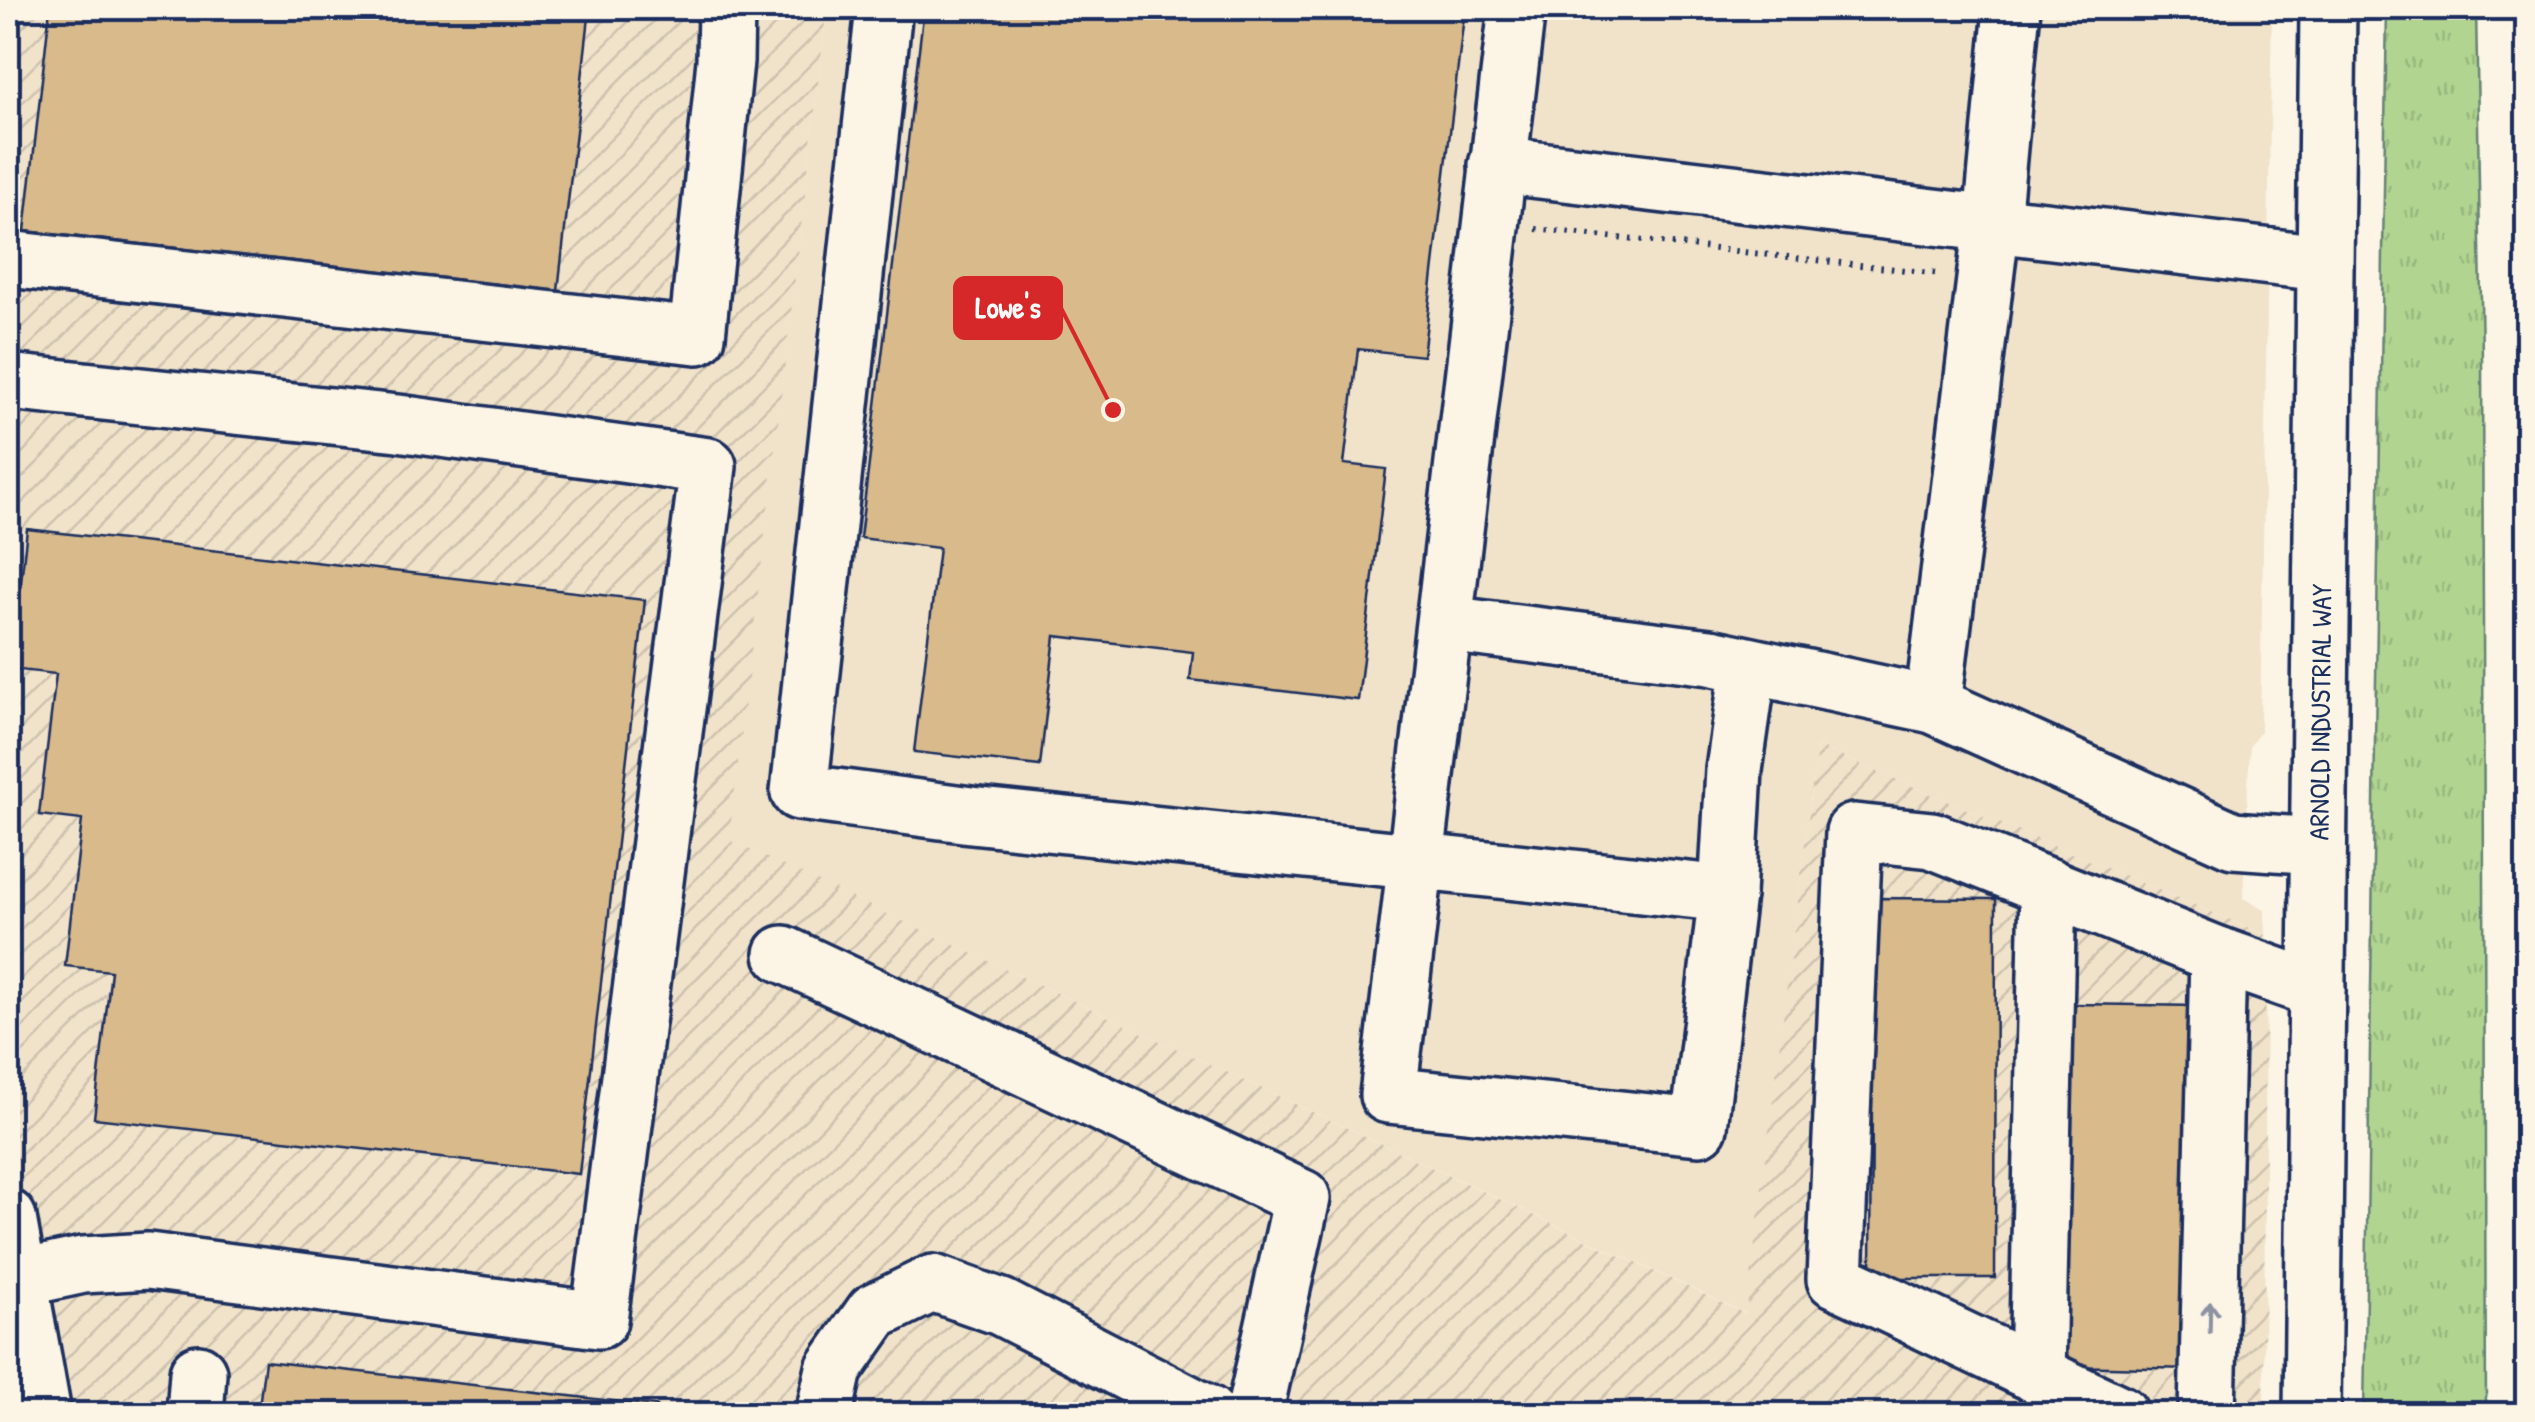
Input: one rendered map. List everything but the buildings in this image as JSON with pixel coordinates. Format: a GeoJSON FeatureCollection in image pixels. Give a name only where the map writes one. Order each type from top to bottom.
{"type":"FeatureCollection","features":[{"type":"Feature","properties":{"kind":"street"},"geometry":{"type":"LineString","coordinates":[[8,259],[696,336],[725,61],[726,8]]}},
{"type":"Feature","properties":{"kind":"street"},"geometry":{"type":"LineString","coordinates":[[884,8],[799,792],[990,817],[1727,894]]}},
{"type":"Feature","properties":{"kind":"street"},"geometry":{"type":"LineString","coordinates":[[1516,8],[1388,1095],[1698,1128],[1727,894],[1734,770],[1749,666]]}},
{"type":"Feature","properties":{"kind":"street"},"geometry":{"type":"LineString","coordinates":[[1933,705],[1992,222],[2012,8]]}},
{"type":"Feature","properties":{"kind":"street","name":"ARNOLD INDUSTRIAL WAY"},"geometry":{"type":"LineString","coordinates":[[2312,1414],[2322,263],[2328,8]]}},
{"type":"Feature","properties":{"kind":"street"},"geometry":{"type":"LineString","coordinates":[[1496,165],[2322,263]]}},
{"type":"Feature","properties":{"kind":"street"},"geometry":{"type":"LineString","coordinates":[[8,382],[398,423],[708,466],[599,1320],[148,1261],[83,1265],[18,1280]]}},
{"type":"Feature","properties":{"kind":"street"},"geometry":{"type":"LineString","coordinates":[[1446,624],[1710,656],[1933,705],[2233,840],[2317,846]]}},
{"type":"Feature","properties":{"kind":"street"},"geometry":{"type":"LineString","coordinates":[[2120,1414],[1835,1279],[1854,832],[1932,840],[2218,955],[2317,990]]}},
{"type":"Feature","properties":{"kind":"street"},"geometry":{"type":"LineString","coordinates":[[2037,1375],[2048,886]]}},
{"type":"Feature","properties":{"kind":"street"},"geometry":{"type":"LineString","coordinates":[[783,954],[1302,1198],[1254,1414]]}},
{"type":"Feature","properties":{"kind":"street"},"geometry":{"type":"LineString","coordinates":[[2207,1414],[2218,955]]}},
{"type":"Feature","properties":{"kind":"street"},"geometry":{"type":"LineString","coordinates":[[8,1218],[44,1414]]}},
{"type":"Feature","properties":{"kind":"street"},"geometry":{"type":"LineString","coordinates":[[824,1414],[834,1369],[874,1312],[933,1284],[1001,1307],[1208,1414]]}},
{"type":"Feature","properties":{"kind":"path"},"geometry":{"type":"LineString","coordinates":[[1491,224],[1949,275]]}},
{"type":"Feature","properties":{"kind":"shaded area"},"geometry":{"type":"Polygon","coordinates":[[[8,8],[827,8],[729,840],[1746,1314],[1817,746],[2266,935],[2264,1414],[43,1414],[8,1337],[8,8]]]}},
{"type":"Feature","properties":{"kind":"shaded area"},"geometry":{"type":"Polygon","coordinates":[[[827,8],[2272,8],[2260,732],[2250,746],[2243,898],[2265,910],[2266,935],[1817,746],[1747,1314],[728,840],[827,8]]]}},
{"type":"Feature","properties":{"kind":"green space"},"geometry":{"type":"Polygon","coordinates":[[[2387,8],[2476,8],[2482,359],[2486,1414],[2364,1414],[2387,8]]]}},
{"type":"Feature","properties":{"kind":"place","name":"Lowe's"},"geometry":{"type":"Point","coordinates":[1113,410]}}]}
